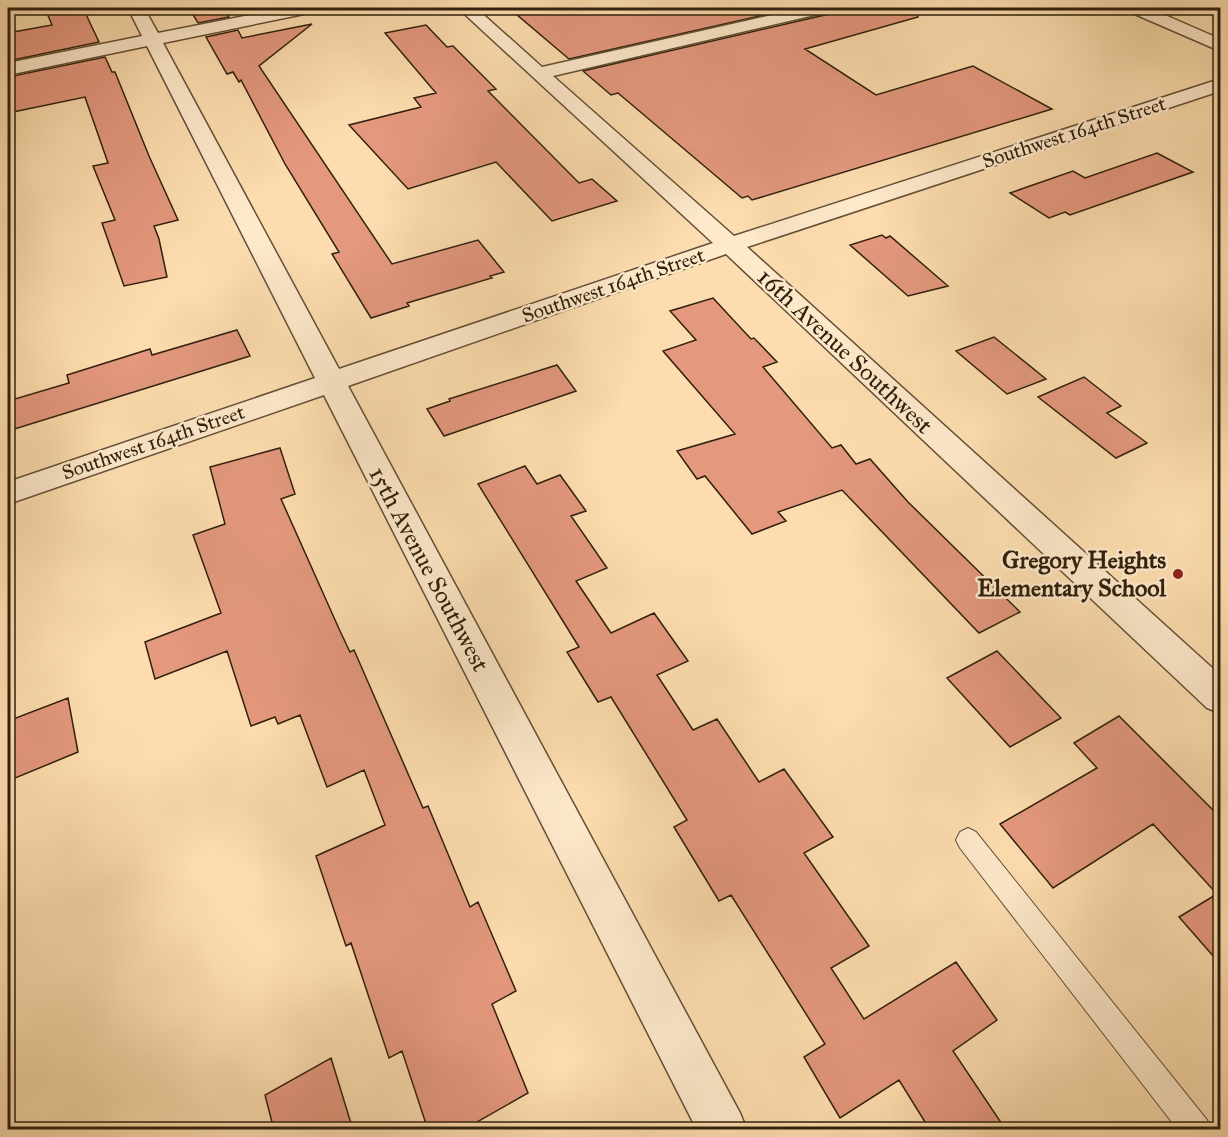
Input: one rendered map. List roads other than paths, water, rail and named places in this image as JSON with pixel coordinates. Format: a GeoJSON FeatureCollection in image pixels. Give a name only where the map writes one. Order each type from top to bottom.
{"type":"FeatureCollection","features":[{"type":"Feature","properties":{"kind":"street","name":"15th Avenue Southwest"},"geometry":{"type":"LineString","coordinates":[[136,8],[723,1130]]}},
{"type":"Feature","properties":{"kind":"street"},"geometry":{"type":"LineString","coordinates":[[8,69],[309,8]]}},
{"type":"Feature","properties":{"kind":"street","name":"16th Avenue Southwest"},"geometry":{"type":"LineString","coordinates":[[466,8],[730,245],[1221,697]]}},
{"type":"Feature","properties":{"kind":"street"},"geometry":{"type":"LineString","coordinates":[[538,73],[823,8]]}},
{"type":"Feature","properties":{"kind":"street"},"geometry":{"type":"LineString","coordinates":[[1136,8],[1221,46]]}},
{"type":"Feature","properties":{"kind":"street","name":"Southwest 164th Street"},"geometry":{"type":"LineString","coordinates":[[8,493],[730,245],[1221,85]]}},
{"type":"Feature","properties":{"kind":"lane"},"geometry":{"type":"LineString","coordinates":[[968,840],[1197,1130]]}},
{"type":"Feature","properties":{"kind":"place","name":"Gregory Heights Elementary School"},"geometry":{"type":"Point","coordinates":[1178,574]}}]}
